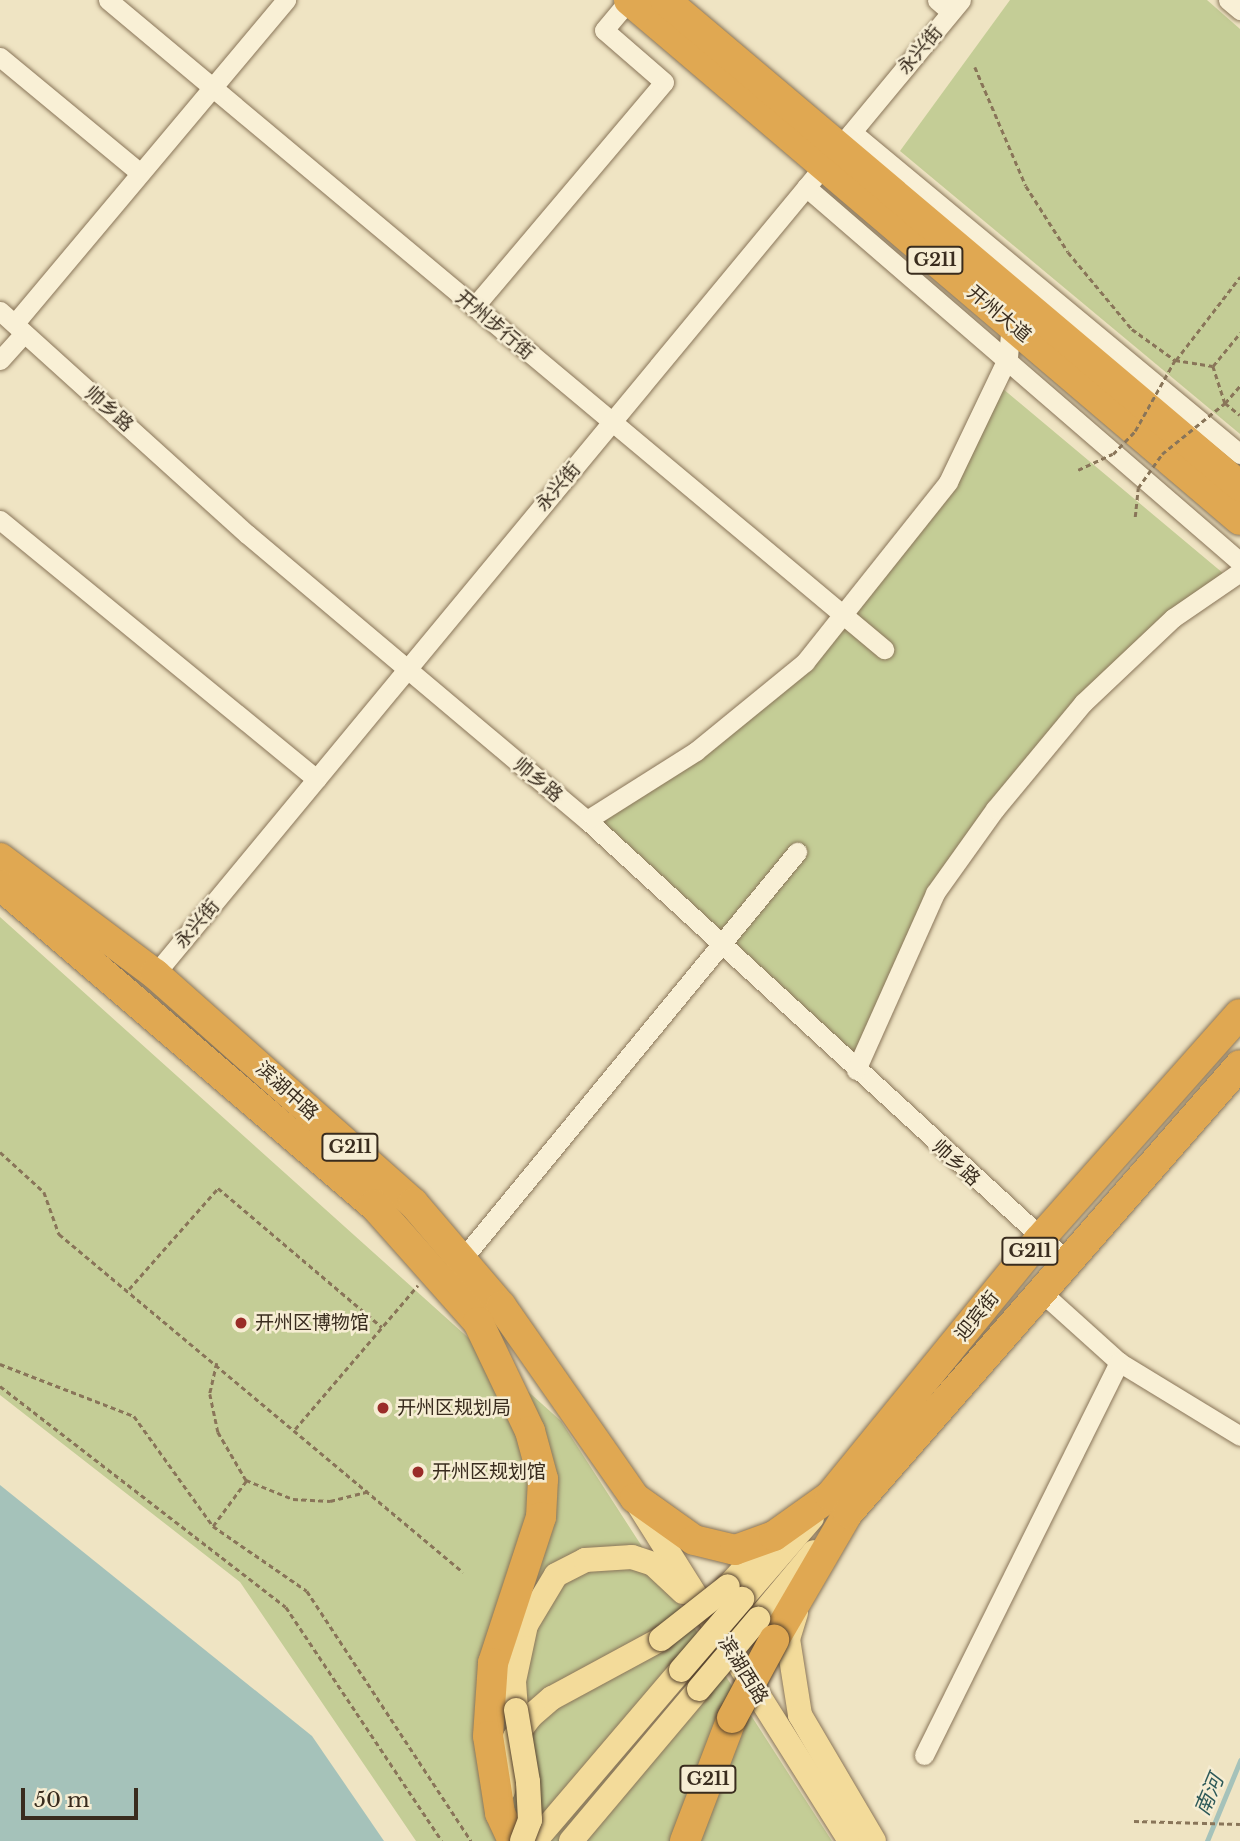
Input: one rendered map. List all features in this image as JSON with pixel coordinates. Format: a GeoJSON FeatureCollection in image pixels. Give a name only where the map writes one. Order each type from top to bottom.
{"type":"FeatureCollection","features":[{"type":"Feature","properties":{"kind":"highway","name":"开州大道"},"geometry":{"type":"LineString","coordinates":[[629,0],[1240,486]]}},
{"type":"Feature","properties":{"kind":"highway","name":"开州大道"},"geometry":{"type":"LineString","coordinates":[[665,0],[830,158],[1011,325],[1240,520]]}},
{"type":"Feature","properties":{"kind":"highway","name":"滨湖中路"},"geometry":{"type":"LineString","coordinates":[[0,858],[155,974],[413,1203],[463,1258],[635,1499]]}},
{"type":"Feature","properties":{"kind":"highway","name":"滨湖中路"},"geometry":{"type":"LineString","coordinates":[[0,885],[374,1205],[478,1322],[530,1431],[543,1479],[541,1517],[493,1663],[488,1736],[500,1813]]}},
{"type":"Feature","properties":{"kind":"highway","name":"迎宾街"},"geometry":{"type":"LineString","coordinates":[[839,1504],[1039,1240],[1240,1014]]}},
{"type":"Feature","properties":{"kind":"highway","name":"迎宾街"},"geometry":{"type":"LineString","coordinates":[[839,1504],[1039,1290],[1240,1065]]}},
{"type":"Feature","properties":{"kind":"highway","name":"G211"},"geometry":{"type":"LineString","coordinates":[[635,1499],[694,1540],[735,1549],[774,1536],[839,1504]]}},
{"type":"Feature","properties":{"kind":"highway","name":"G211"},"geometry":{"type":"LineString","coordinates":[[685,1841],[766,1629],[800,1600],[839,1504]]}},
{"type":"Feature","properties":{"kind":"highway","name":"G211"},"geometry":{"type":"LineString","coordinates":[[500,1813],[513,1841]]}},
{"type":"Feature","properties":{"kind":"main road","name":"滨湖西路"},"geometry":{"type":"LineString","coordinates":[[635,1499],[850,1841]]}},
{"type":"Feature","properties":{"kind":"main road"},"geometry":{"type":"LineString","coordinates":[[500,1813],[505,1763],[531,1716],[572,1686],[661,1639],[735,1593],[839,1504]]}},
{"type":"Feature","properties":{"kind":"main road"},"geometry":{"type":"LineString","coordinates":[[572,1839],[699,1689],[766,1629],[839,1504]]}},
{"type":"Feature","properties":{"kind":"main road"},"geometry":{"type":"LineString","coordinates":[[535,1841],[681,1670],[774,1536]]}},
{"type":"Feature","properties":{"kind":"main road"},"geometry":{"type":"LineString","coordinates":[[522,1841],[530,1819],[528,1782],[516,1710],[518,1653],[538,1596],[556,1575],[585,1560],[613,1555],[653,1564],[709,1616]]}},
{"type":"Feature","properties":{"kind":"main road"},"geometry":{"type":"LineString","coordinates":[[800,1600],[788,1639],[800,1715],[874,1841]]}},
{"type":"Feature","properties":{"kind":"main road"},"geometry":{"type":"LineString","coordinates":[[816,1787],[829,1841]]}},
{"type":"Feature","properties":{"kind":"street","name":"开州步行街"},"geometry":{"type":"LineString","coordinates":[[108,0],[208,90],[474,307],[884,649]]}},
{"type":"Feature","properties":{"kind":"street"},"geometry":{"type":"LineString","coordinates":[[474,307],[664,82],[604,30],[629,0]]}},
{"type":"Feature","properties":{"kind":"street"},"geometry":{"type":"LineString","coordinates":[[1228,0],[1240,10]]}},
{"type":"Feature","properties":{"kind":"street"},"geometry":{"type":"LineString","coordinates":[[0,360],[13,322],[282,2]]}},
{"type":"Feature","properties":{"kind":"street","name":"永兴街"},"geometry":{"type":"LineString","coordinates":[[155,974],[830,158],[950,4]]}},
{"type":"Feature","properties":{"kind":"street"},"geometry":{"type":"LineString","coordinates":[[0,57],[138,171]]}},
{"type":"Feature","properties":{"kind":"street"},"geometry":{"type":"LineString","coordinates":[[830,158],[1008,357],[1240,562]]}},
{"type":"Feature","properties":{"kind":"street"},"geometry":{"type":"LineString","coordinates":[[830,158],[1240,454]]}},
{"type":"Feature","properties":{"kind":"street","name":"帅乡路"},"geometry":{"type":"LineString","coordinates":[[13,322],[406,671],[587,820],[1039,1240],[1066,1259]]}},
{"type":"Feature","properties":{"kind":"street"},"geometry":{"type":"LineString","coordinates":[[587,820],[696,751],[805,662],[948,482],[1008,357],[1011,325]]}},
{"type":"Feature","properties":{"kind":"street"},"geometry":{"type":"LineString","coordinates":[[0,520],[317,779]]}},
{"type":"Feature","properties":{"kind":"street"},"geometry":{"type":"LineString","coordinates":[[856,1070],[935,893],[995,809],[1083,703],[1173,618],[1240,572]]}},
{"type":"Feature","properties":{"kind":"street"},"geometry":{"type":"LineString","coordinates":[[463,1258],[797,852]]}},
{"type":"Feature","properties":{"kind":"street"},"geometry":{"type":"LineString","coordinates":[[1039,1290],[1119,1362],[1240,1436]]}},
{"type":"Feature","properties":{"kind":"street"},"geometry":{"type":"LineString","coordinates":[[924,1755],[1119,1362]]}},
{"type":"Feature","properties":{"kind":"path"},"geometry":{"type":"LineString","coordinates":[[975,67],[1026,186],[1068,252],[1132,329],[1175,360],[1213,366]]}},
{"type":"Feature","properties":{"kind":"path"},"geometry":{"type":"LineString","coordinates":[[1078,470],[1113,454],[1135,431],[1175,360],[1240,276]]}},
{"type":"Feature","properties":{"kind":"path"},"geometry":{"type":"LineString","coordinates":[[1213,366],[1240,333]]}},
{"type":"Feature","properties":{"kind":"path"},"geometry":{"type":"LineString","coordinates":[[1213,366],[1225,403],[1240,415]]}},
{"type":"Feature","properties":{"kind":"path"},"geometry":{"type":"LineString","coordinates":[[1135,517],[1138,488],[1162,454],[1225,403],[1240,386]]}},
{"type":"Feature","properties":{"kind":"path"},"geometry":{"type":"LineString","coordinates":[[0,1152],[44,1192],[59,1234],[130,1289],[463,1572]]}},
{"type":"Feature","properties":{"kind":"path"},"geometry":{"type":"LineString","coordinates":[[130,1289],[218,1188],[382,1327]]}},
{"type":"Feature","properties":{"kind":"path"},"geometry":{"type":"LineString","coordinates":[[295,1429],[432,1268]]}},
{"type":"Feature","properties":{"kind":"path"},"geometry":{"type":"LineString","coordinates":[[217,1363],[211,1394],[218,1432],[246,1480],[293,1499],[330,1501],[369,1491]]}},
{"type":"Feature","properties":{"kind":"path"},"geometry":{"type":"LineString","coordinates":[[0,1364],[134,1416],[213,1526],[307,1591],[471,1841]]}},
{"type":"Feature","properties":{"kind":"path"},"geometry":{"type":"LineString","coordinates":[[0,1386],[286,1607],[442,1841]]}},
{"type":"Feature","properties":{"kind":"path"},"geometry":{"type":"LineString","coordinates":[[213,1526],[246,1480]]}},
{"type":"Feature","properties":{"kind":"path"},"geometry":{"type":"LineString","coordinates":[[1134,1821],[1240,1824]]}},
{"type":"Feature","properties":{"kind":"green space"},"geometry":{"type":"Polygon","coordinates":[[[1010,0],[1207,0],[1240,29],[1240,434],[900,151],[1010,0]]]}},
{"type":"Feature","properties":{"kind":"green space"},"geometry":{"type":"Polygon","coordinates":[[[996,383],[1230,579],[1083,703],[935,893],[856,1070],[587,820],[805,662],[948,482],[996,383]]]}},
{"type":"Feature","properties":{"kind":"green space"},"geometry":{"type":"Polygon","coordinates":[[[0,917],[561,1421],[832,1841],[416,1841],[240,1582],[0,1395],[0,917]]]}},
{"type":"Feature","properties":{"kind":"water"},"geometry":{"type":"Polygon","coordinates":[[[0,1485],[312,1736],[384,1841],[0,1841],[0,1485]]]}},
{"type":"Feature","properties":{"kind":"waterway","name":"南河"},"geometry":{"type":"LineString","coordinates":[[1207,1841],[1240,1761]]}},
{"type":"Feature","properties":{"kind":"place","name":"开州区博物馆"},"geometry":{"type":"Point","coordinates":[241,1323]}},
{"type":"Feature","properties":{"kind":"place","name":"开州区规划局"},"geometry":{"type":"Point","coordinates":[383,1408]}},
{"type":"Feature","properties":{"kind":"place","name":"开州区规划馆"},"geometry":{"type":"Point","coordinates":[418,1472]}}]}
